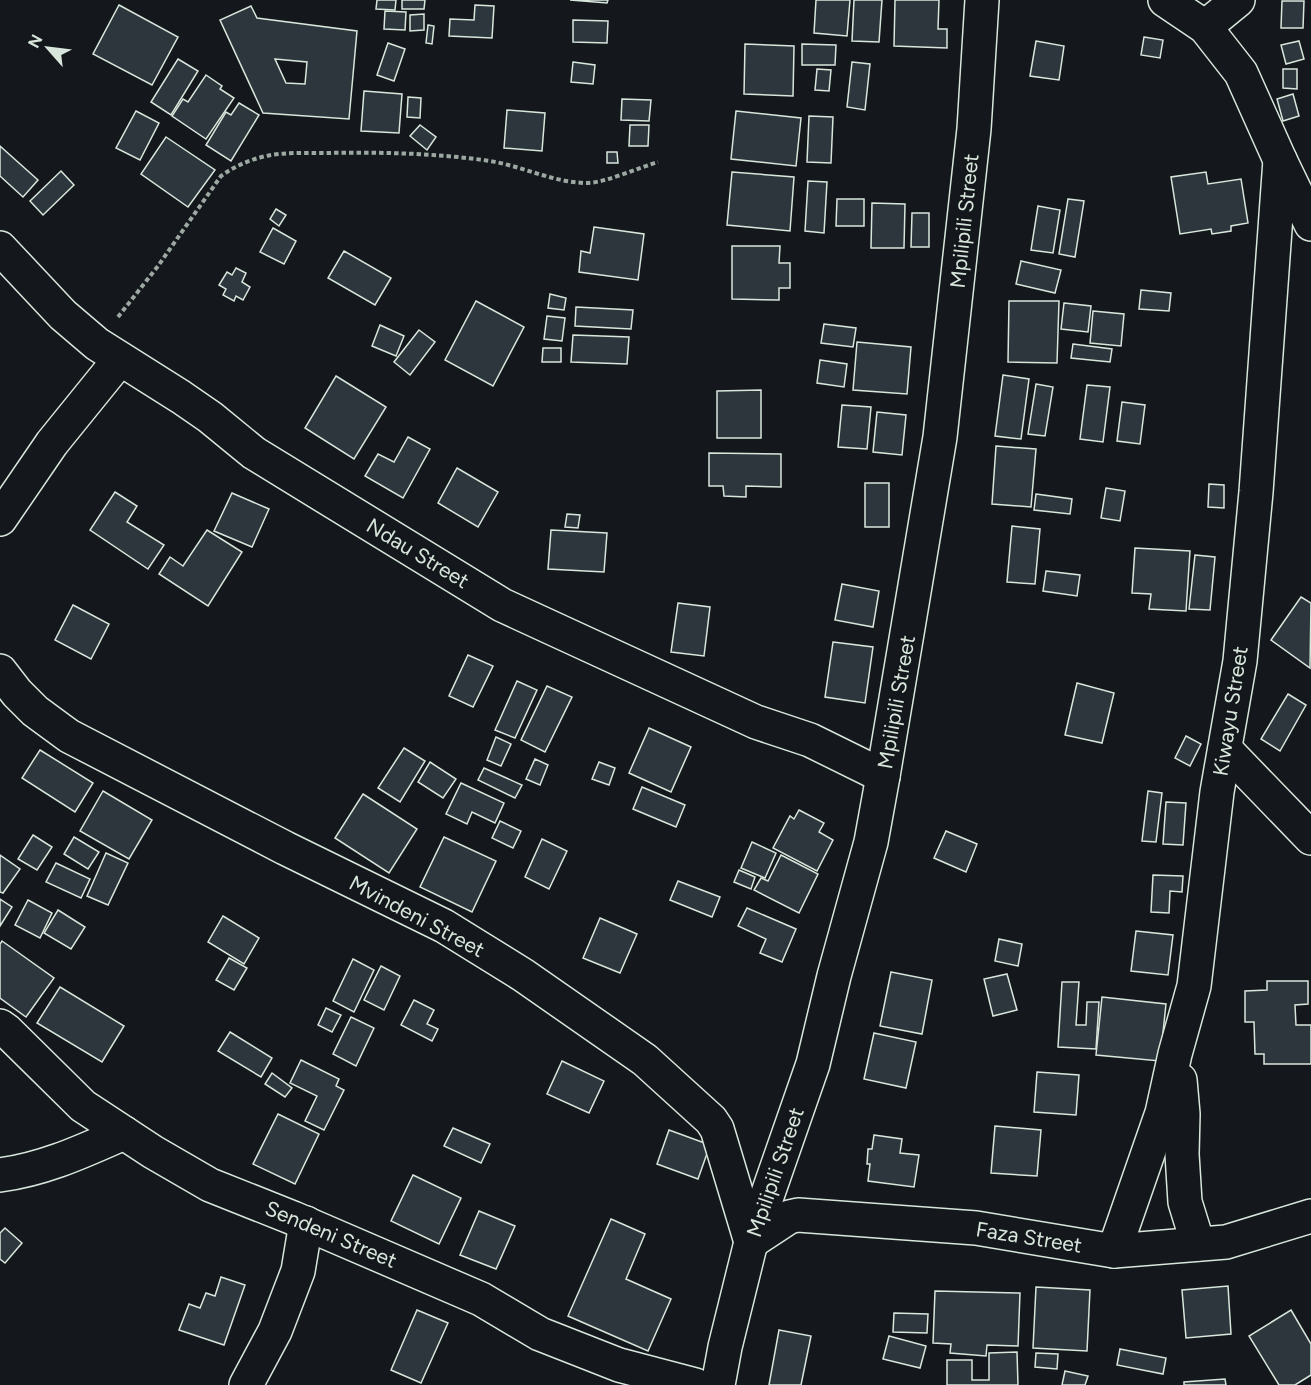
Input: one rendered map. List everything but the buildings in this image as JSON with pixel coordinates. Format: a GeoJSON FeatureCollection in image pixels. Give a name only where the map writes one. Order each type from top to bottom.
{"type":"FeatureCollection","features":[{"type":"Feature","properties":{"kind":"street","name":"Mpilipili Street"},"geometry":{"type":"LineString","coordinates":[[718,1385],[751,1242],[813,1064],[837,965],[871,842],[940,437],[974,129],[982,0]]}},
{"type":"Feature","properties":{"kind":"street"},"geometry":{"type":"LineString","coordinates":[[1165,0],[1205,27],[1241,73],[1311,224]]}},
{"type":"Feature","properties":{"kind":"street"},"geometry":{"type":"LineString","coordinates":[[1205,27],[1238,0]]}},
{"type":"Feature","properties":{"kind":"street","name":"Kiwayu Street"},"geometry":{"type":"LineString","coordinates":[[1113,1251],[1162,1113],[1175,1054],[1194,986],[1217,792],[1240,661],[1256,492],[1280,160]]}},
{"type":"Feature","properties":{"kind":"street","name":"Ndau Street"},"geometry":{"type":"LineString","coordinates":[[1,251],[63,315],[108,351],[210,417],[254,453],[502,605],[756,722],[810,740],[883,776]]}},
{"type":"Feature","properties":{"kind":"street"},"geometry":{"type":"LineString","coordinates":[[0,519],[52,443],[108,351]]}},
{"type":"Feature","properties":{"kind":"street","name":"Mvindeni Street"},"geometry":{"type":"LineString","coordinates":[[0,671],[35,711],[69,736],[285,848],[444,926],[523,975],[645,1060],[711,1120],[717,1129],[751,1242]]}},
{"type":"Feature","properties":{"kind":"street"},"geometry":{"type":"LineString","coordinates":[[1225,749],[1311,838]]}},
{"type":"Feature","properties":{"kind":"street","name":"Sendeni Street"},"geometry":{"type":"LineString","coordinates":[[0,1026],[83,1106],[153,1152],[210,1185],[306,1223],[482,1299],[540,1334],[619,1376],[695,1385]]}},
{"type":"Feature","properties":{"kind":"street"},"geometry":{"type":"LineString","coordinates":[[1175,1054],[1183,1114],[1182,1154],[1185,1202],[1198,1244]]}},
{"type":"Feature","properties":{"kind":"street"},"geometry":{"type":"LineString","coordinates":[[0,1175],[25,1171],[124,1133]]}},
{"type":"Feature","properties":{"kind":"street","name":"Faza Street"},"geometry":{"type":"LineString","coordinates":[[751,1242],[789,1217],[798,1215],[976,1228],[1113,1251],[1226,1242],[1311,1216]]}},
{"type":"Feature","properties":{"kind":"street"},"geometry":{"type":"LineString","coordinates":[[246,1385],[275,1331],[298,1270],[306,1223]]}},
{"type":"Feature","properties":{"kind":"path"},"geometry":{"type":"LineString","coordinates":[[108,351],[158,266],[221,176],[234,166],[267,156],[286,154],[359,153],[436,156],[491,161],[565,180],[589,183],[658,162]]}}]}
